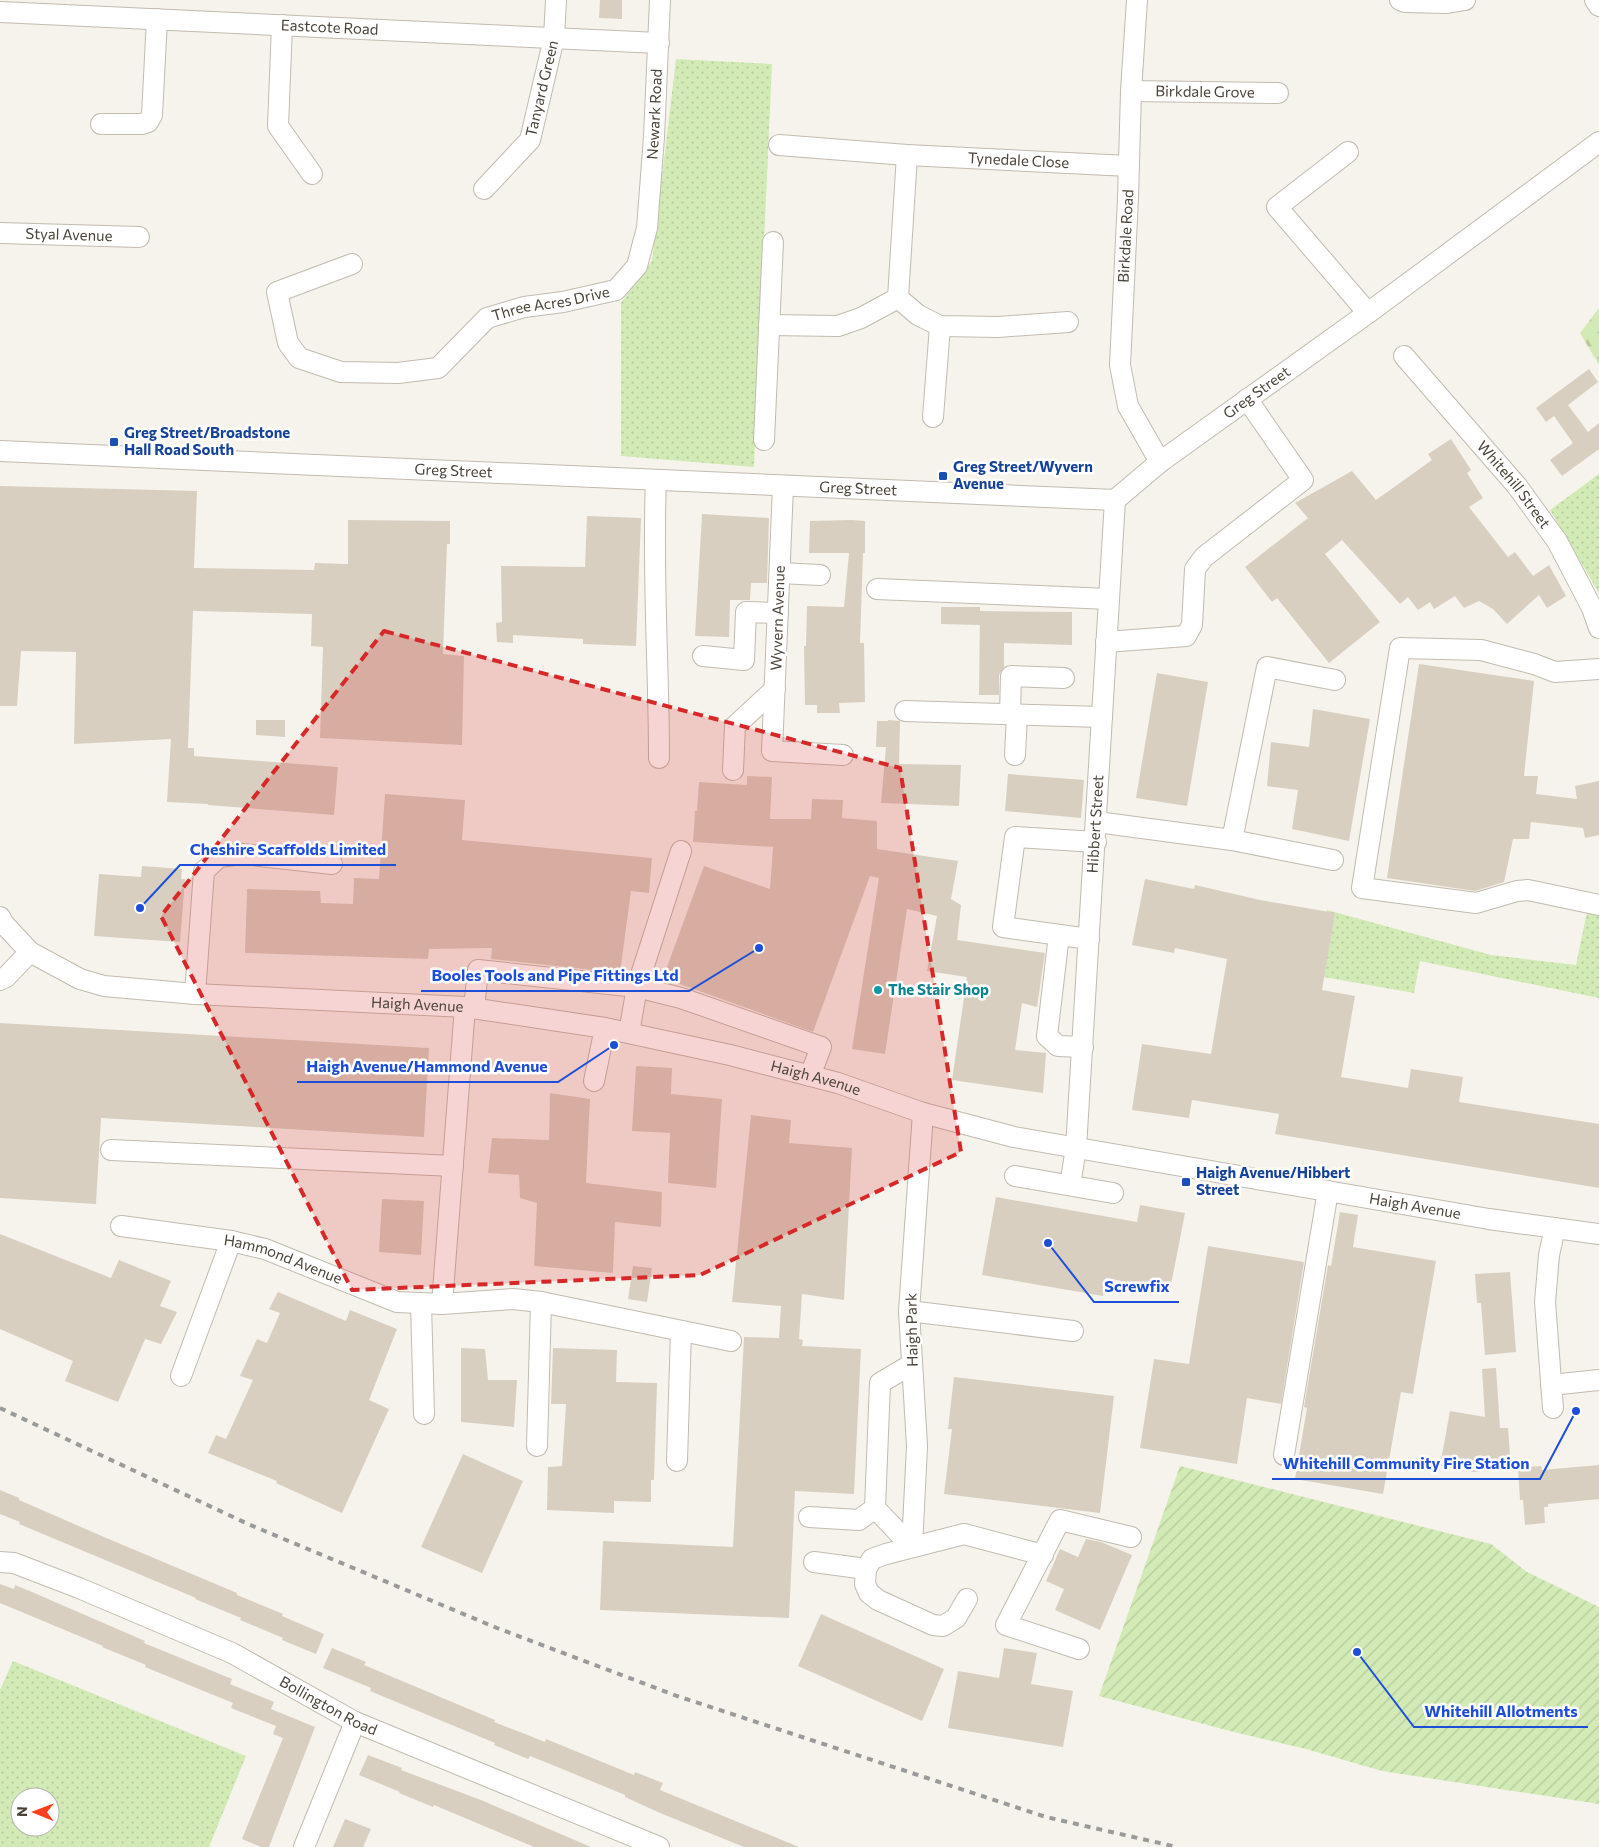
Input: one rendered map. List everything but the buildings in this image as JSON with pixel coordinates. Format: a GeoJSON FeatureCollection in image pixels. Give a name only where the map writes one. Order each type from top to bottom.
{"type":"FeatureCollection","features":[{"type":"Feature","properties":{"kind":"street","name":"Tanyard Green"},"geometry":{"type":"LineString","coordinates":[[484,189],[530,140],[554,38],[556,0]]}},
{"type":"Feature","properties":{"kind":"street","name":"Newark Road"},"geometry":{"type":"LineString","coordinates":[[647,228],[660,0]]}},
{"type":"Feature","properties":{"kind":"street","name":"Birkdale Road"},"geometry":{"type":"LineString","coordinates":[[1137,0],[1131,91],[1120,365],[1128,406],[1160,462]]}},
{"type":"Feature","properties":{"kind":"street"},"geometry":{"type":"LineString","coordinates":[[1400,0],[1405,2],[1447,3],[1465,0]]}},
{"type":"Feature","properties":{"kind":"street"},"geometry":{"type":"LineString","coordinates":[[1595,0],[1599,6]]}},
{"type":"Feature","properties":{"kind":"street","name":"Eastcote Road"},"geometry":{"type":"LineString","coordinates":[[0,12],[658,43]]}},
{"type":"Feature","properties":{"kind":"street"},"geometry":{"type":"LineString","coordinates":[[101,124],[142,124],[148,122],[152,115],[157,19]]}},
{"type":"Feature","properties":{"kind":"street"},"geometry":{"type":"LineString","coordinates":[[282,25],[278,126],[312,174]]}},
{"type":"Feature","properties":{"kind":"street","name":"Birkdale Grove"},"geometry":{"type":"LineString","coordinates":[[1131,91],[1278,93]]}},
{"type":"Feature","properties":{"kind":"street","name":"Greg Street"},"geometry":{"type":"LineString","coordinates":[[0,451],[1115,500],[1160,462],[1368,313],[1599,142]]}},
{"type":"Feature","properties":{"kind":"street","name":"Tynedale Close"},"geometry":{"type":"LineString","coordinates":[[779,145],[907,155],[1129,166]]}},
{"type":"Feature","properties":{"kind":"street"},"geometry":{"type":"LineString","coordinates":[[1348,152],[1277,207],[1368,313]]}},
{"type":"Feature","properties":{"kind":"street"},"geometry":{"type":"LineString","coordinates":[[898,298],[907,155]]}},
{"type":"Feature","properties":{"kind":"street","name":"Three Acres Drive"},"geometry":{"type":"LineString","coordinates":[[352,264],[276,292],[288,343],[299,358],[340,372],[398,373],[438,368],[487,318],[524,307],[564,302],[616,290],[637,266],[647,228]]}},
{"type":"Feature","properties":{"kind":"street","name":"Styal Avenue"},"geometry":{"type":"LineString","coordinates":[[0,233],[138,237]]}},
{"type":"Feature","properties":{"kind":"street"},"geometry":{"type":"LineString","coordinates":[[764,440],[773,242]]}},
{"type":"Feature","properties":{"kind":"street"},"geometry":{"type":"LineString","coordinates":[[769,325],[838,326],[862,318],[898,298]]}},
{"type":"Feature","properties":{"kind":"street"},"geometry":{"type":"LineString","coordinates":[[898,298],[918,315],[940,326],[998,328],[1068,322]]}},
{"type":"Feature","properties":{"kind":"street"},"geometry":{"type":"LineString","coordinates":[[933,416],[940,326]]}},
{"type":"Feature","properties":{"kind":"street","name":"Whitehill Street"},"geometry":{"type":"LineString","coordinates":[[1404,356],[1516,486],[1557,541],[1592,608],[1599,628]]}},
{"type":"Feature","properties":{"kind":"street"},"geometry":{"type":"LineString","coordinates":[[1106,642],[1186,636],[1192,625],[1195,569],[1204,557],[1303,480],[1247,399]]}},
{"type":"Feature","properties":{"kind":"street"},"geometry":{"type":"LineString","coordinates":[[656,480],[654,541],[659,687],[659,758]]}},
{"type":"Feature","properties":{"kind":"street","name":"Wyvern Avenue"},"geometry":{"type":"LineString","coordinates":[[784,486],[772,751],[843,755]]}},
{"type":"Feature","properties":{"kind":"street","name":"Hibbert Street"},"geometry":{"type":"LineString","coordinates":[[1070,1185],[1076,1148],[1096,842],[1115,500]]}},
{"type":"Feature","properties":{"kind":"street"},"geometry":{"type":"LineString","coordinates":[[780,573],[820,575]]}},
{"type":"Feature","properties":{"kind":"street"},"geometry":{"type":"LineString","coordinates":[[878,589],[1109,599]]}},
{"type":"Feature","properties":{"kind":"street"},"geometry":{"type":"LineString","coordinates":[[703,656],[744,660],[746,612],[778,613]]}},
{"type":"Feature","properties":{"kind":"street"},"geometry":{"type":"LineString","coordinates":[[1599,669],[1555,672],[1534,664],[1481,650],[1400,648],[1362,888],[1476,903],[1516,891],[1528,890],[1599,905]]}},
{"type":"Feature","properties":{"kind":"street"},"geometry":{"type":"LineString","coordinates":[[1232,840],[1267,667],[1335,680]]}},
{"type":"Feature","properties":{"kind":"street"},"geometry":{"type":"LineString","coordinates":[[1015,755],[1011,676],[1064,678]]}},
{"type":"Feature","properties":{"kind":"street"},"geometry":{"type":"LineString","coordinates":[[733,770],[735,726],[775,689]]}},
{"type":"Feature","properties":{"kind":"street"},"geometry":{"type":"LineString","coordinates":[[905,711],[1102,717]]}},
{"type":"Feature","properties":{"kind":"street"},"geometry":{"type":"LineString","coordinates":[[1097,822],[1232,840],[1333,860]]}},
{"type":"Feature","properties":{"kind":"street"},"geometry":{"type":"LineString","coordinates":[[1089,939],[1003,926],[1015,838],[1096,842]]}},
{"type":"Feature","properties":{"kind":"street"},"geometry":{"type":"LineString","coordinates":[[629,1033],[637,987],[681,851]]}},
{"type":"Feature","properties":{"kind":"street"},"geometry":{"type":"LineString","coordinates":[[195,994],[204,871],[219,857],[242,854],[332,864]]}},
{"type":"Feature","properties":{"kind":"street","name":"Haigh Avenue"},"geometry":{"type":"LineString","coordinates":[[0,917],[3,923],[30,952],[80,980],[104,986],[195,994],[469,1008],[605,1028],[730,1054],[838,1084],[923,1114],[1014,1137],[1489,1219],[1599,1234]]}},
{"type":"Feature","properties":{"kind":"street"},"geometry":{"type":"LineString","coordinates":[[1059,934],[1047,1036],[1058,1046],[1082,1047]]}},
{"type":"Feature","properties":{"kind":"street"},"geometry":{"type":"LineString","coordinates":[[0,980],[30,952]]}},
{"type":"Feature","properties":{"kind":"street"},"geometry":{"type":"LineString","coordinates":[[442,1304],[452,1166],[469,1008],[478,970],[637,987],[681,998],[820,1047],[810,1076]]}},
{"type":"Feature","properties":{"kind":"street"},"geometry":{"type":"LineString","coordinates":[[594,1081],[605,1028]]}},
{"type":"Feature","properties":{"kind":"street","name":"Haigh Park"},"geometry":{"type":"LineString","coordinates":[[912,1547],[917,1446],[909,1311],[923,1114]]}},
{"type":"Feature","properties":{"kind":"street"},"geometry":{"type":"LineString","coordinates":[[111,1150],[452,1166]]}},
{"type":"Feature","properties":{"kind":"street"},"geometry":{"type":"LineString","coordinates":[[1016,1176],[1112,1192]]}},
{"type":"Feature","properties":{"kind":"street"},"geometry":{"type":"LineString","coordinates":[[1284,1455],[1328,1191]]}},
{"type":"Feature","properties":{"kind":"street","name":"Hammond Avenue"},"geometry":{"type":"LineString","coordinates":[[121,1226],[231,1241],[265,1249],[397,1302],[442,1304],[514,1299],[541,1302],[731,1341]]}},
{"type":"Feature","properties":{"kind":"street"},"geometry":{"type":"LineString","coordinates":[[1553,1408],[1545,1302],[1549,1255],[1555,1228]]}},
{"type":"Feature","properties":{"kind":"street"},"geometry":{"type":"LineString","coordinates":[[181,1376],[231,1241]]}},
{"type":"Feature","properties":{"kind":"street"},"geometry":{"type":"LineString","coordinates":[[537,1446],[541,1302]]}},
{"type":"Feature","properties":{"kind":"street"},"geometry":{"type":"LineString","coordinates":[[421,1303],[424,1414]]}},
{"type":"Feature","properties":{"kind":"street"},"geometry":{"type":"LineString","coordinates":[[909,1311],[1073,1331]]}},
{"type":"Feature","properties":{"kind":"street"},"geometry":{"type":"LineString","coordinates":[[677,1461],[681,1331]]}},
{"type":"Feature","properties":{"kind":"street"},"geometry":{"type":"LineString","coordinates":[[912,1364],[880,1382],[875,1508],[912,1547]]}},
{"type":"Feature","properties":{"kind":"street"},"geometry":{"type":"LineString","coordinates":[[1551,1385],[1599,1380]]}},
{"type":"Feature","properties":{"kind":"street"},"geometry":{"type":"LineString","coordinates":[[809,1517],[859,1520],[875,1508]]}},
{"type":"Feature","properties":{"kind":"street"},"geometry":{"type":"LineString","coordinates":[[1079,1649],[1006,1626],[1060,1520],[1131,1537]]}},
{"type":"Feature","properties":{"kind":"street"},"geometry":{"type":"LineString","coordinates":[[966,1598],[956,1618],[944,1626],[933,1625],[878,1600],[869,1593],[865,1584],[866,1569],[872,1559],[964,1534],[1043,1555]]}},
{"type":"Feature","properties":{"kind":"street","name":"Bollington Road"},"geometry":{"type":"LineString","coordinates":[[0,1562],[14,1563],[79,1588],[232,1653],[355,1722],[659,1847]]}},
{"type":"Feature","properties":{"kind":"street"},"geometry":{"type":"LineString","coordinates":[[814,1562],[866,1569]]}},
{"type":"Feature","properties":{"kind":"street"},"geometry":{"type":"LineString","coordinates":[[304,1847],[355,1722]]}},
{"type":"Feature","properties":{"kind":"highlighted area"},"geometry":{"type":"Polygon","coordinates":[[[384,631],[900,768],[961,1152],[700,1275],[352,1290],[161,916],[384,631]]]}},
{"type":"Feature","properties":{"kind":"green space"},"geometry":{"type":"Polygon","coordinates":[[[676,59],[772,64],[754,467],[621,456],[621,303],[652,261],[676,59]]]}},
{"type":"Feature","properties":{"kind":"green space"},"geometry":{"type":"Polygon","coordinates":[[[1599,308],[1599,365],[1580,333],[1599,308]]]}},
{"type":"Feature","properties":{"kind":"green space"},"geometry":{"type":"Polygon","coordinates":[[[1599,474],[1599,593],[1550,510],[1599,474]]]}},
{"type":"Feature","properties":{"kind":"green space"},"geometry":{"type":"Polygon","coordinates":[[[1588,907],[1599,911],[1599,998],[1420,961],[1414,993],[1318,976],[1327,910],[1491,955],[1576,965],[1588,907]]]}},
{"type":"Feature","properties":{"kind":"green space"},"geometry":{"type":"Polygon","coordinates":[[[1180,1466],[1491,1544],[1527,1572],[1599,1607],[1599,1804],[1382,1771],[1306,1749],[1099,1696],[1180,1466]]]}},
{"type":"Feature","properties":{"kind":"green space"},"geometry":{"type":"Polygon","coordinates":[[[13,1661],[246,1756],[209,1847],[0,1847],[0,1690],[13,1661]]]}},
{"type":"Feature","properties":{"kind":"railway"},"geometry":{"type":"LineString","coordinates":[[0,1408],[248,1524],[497,1628],[677,1696],[1046,1817],[1177,1847]]}},
{"type":"Feature","properties":{"kind":"place","name":"Greg Street/Broadstone Hall Road South"},"geometry":{"type":"Point","coordinates":[114,442]}},
{"type":"Feature","properties":{"kind":"place","name":"Greg Street/Wyvern Avenue"},"geometry":{"type":"Point","coordinates":[943,476]}},
{"type":"Feature","properties":{"kind":"place","name":"Cheshire Scaffolds Limited"},"geometry":{"type":"Point","coordinates":[140,908]}},
{"type":"Feature","properties":{"kind":"place","name":"Booles Tools and Pipe Fittings Ltd"},"geometry":{"type":"Point","coordinates":[759,948]}},
{"type":"Feature","properties":{"kind":"place","name":"The Stair Shop"},"geometry":{"type":"Point","coordinates":[878,990]}},
{"type":"Feature","properties":{"kind":"place","name":"Haigh Avenue/Hammond Avenue"},"geometry":{"type":"Point","coordinates":[614,1045]}},
{"type":"Feature","properties":{"kind":"place","name":"Haigh Avenue/Hibbert Street"},"geometry":{"type":"Point","coordinates":[1186,1182]}},
{"type":"Feature","properties":{"kind":"place","name":"Screwfix"},"geometry":{"type":"Point","coordinates":[1048,1243]}},
{"type":"Feature","properties":{"kind":"place","name":"Whitehill Community Fire Station"},"geometry":{"type":"Point","coordinates":[1576,1411]}},
{"type":"Feature","properties":{"kind":"place","name":"Whitehill Allotments"},"geometry":{"type":"Point","coordinates":[1357,1652]}}]}
